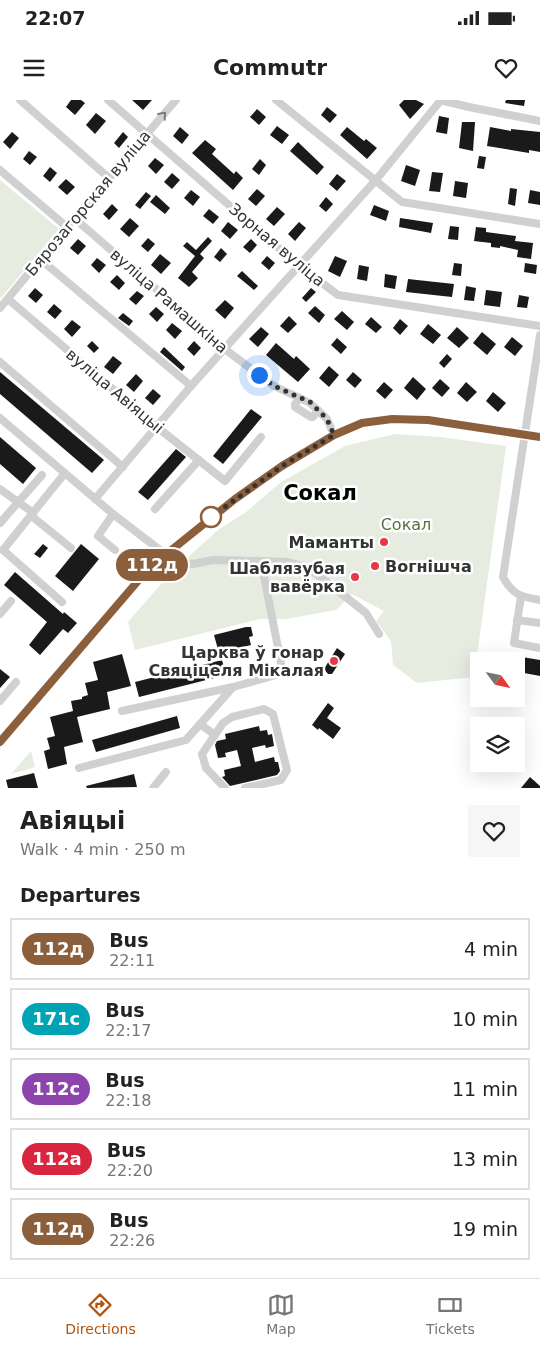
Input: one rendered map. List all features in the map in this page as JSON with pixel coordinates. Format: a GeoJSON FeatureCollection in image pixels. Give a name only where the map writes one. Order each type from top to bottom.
{"type":"FeatureCollection","features":[{"type":"Feature","properties":{"kind":"street"},"geometry":{"type":"LineString","coordinates":[[20,100],[109,178]]}},
{"type":"Feature","properties":{"kind":"street","name":"Зорная вуліца"},"geometry":{"type":"LineString","coordinates":[[108,100],[298,266],[338,295],[540,326]]}},
{"type":"Feature","properties":{"kind":"street","name":"Бярозагорская вуліца"},"geometry":{"type":"LineString","coordinates":[[0,308],[74,218],[176,100]]}},
{"type":"Feature","properties":{"kind":"street"},"geometry":{"type":"LineString","coordinates":[[276,100],[402,202],[540,224]]}},
{"type":"Feature","properties":{"kind":"street"},"geometry":{"type":"LineString","coordinates":[[96,498],[224,348],[375,181],[440,100],[540,121]]}},
{"type":"Feature","properties":{"kind":"street"},"geometry":{"type":"LineString","coordinates":[[0,170],[67,227]]}},
{"type":"Feature","properties":{"kind":"street","name":"вуліца Рамашкіна"},"geometry":{"type":"LineString","coordinates":[[74,218],[224,348],[274,386],[310,402],[327,419],[334,435]]}},
{"type":"Feature","properties":{"kind":"street"},"geometry":{"type":"LineString","coordinates":[[40,259],[191,386]]}},
{"type":"Feature","properties":{"kind":"street","name":"вуліца Авіяцыі"},"geometry":{"type":"LineString","coordinates":[[8,298],[157,427],[225,481],[261,437]]}},
{"type":"Feature","properties":{"kind":"street"},"geometry":{"type":"LineString","coordinates":[[540,335],[536,394],[526,434],[503,577],[509,588],[521,596],[540,600]]}},
{"type":"Feature","properties":{"kind":"street"},"geometry":{"type":"LineString","coordinates":[[0,362],[123,467]]}},
{"type":"Feature","properties":{"kind":"street"},"geometry":{"type":"LineString","coordinates":[[300,398],[295,407],[311,417],[318,410]]}},
{"type":"Feature","properties":{"kind":"street"},"geometry":{"type":"LineString","coordinates":[[0,418],[114,514],[165,554],[185,564],[213,560],[288,562],[302,566],[314,572],[366,614],[378,634]]}},
{"type":"Feature","properties":{"kind":"street"},"geometry":{"type":"LineString","coordinates":[[0,742],[149,568],[211,518],[274,472],[334,435],[362,423],[392,419],[428,420],[540,437]]}},
{"type":"Feature","properties":{"kind":"street"},"geometry":{"type":"LineString","coordinates":[[155,509],[199,460]]}},
{"type":"Feature","properties":{"kind":"street"},"geometry":{"type":"LineString","coordinates":[[62,602],[2,552],[65,473]]}},
{"type":"Feature","properties":{"kind":"street"},"geometry":{"type":"LineString","coordinates":[[0,522],[42,474]]}},
{"type":"Feature","properties":{"kind":"street"},"geometry":{"type":"LineString","coordinates":[[0,489],[32,512],[34,518],[71,548]]}},
{"type":"Feature","properties":{"kind":"street"},"geometry":{"type":"LineString","coordinates":[[114,514],[98,536],[115,550]]}},
{"type":"Feature","properties":{"kind":"street"},"geometry":{"type":"LineString","coordinates":[[122,711],[233,687],[283,673],[261,561]]}},
{"type":"Feature","properties":{"kind":"street"},"geometry":{"type":"LineString","coordinates":[[521,596],[514,643],[540,648]]}},
{"type":"Feature","properties":{"kind":"street"},"geometry":{"type":"LineString","coordinates":[[0,614],[11,601]]}},
{"type":"Feature","properties":{"kind":"street"},"geometry":{"type":"LineString","coordinates":[[517,620],[540,623]]}},
{"type":"Feature","properties":{"kind":"street"},"geometry":{"type":"LineString","coordinates":[[0,701],[16,682]]}},
{"type":"Feature","properties":{"kind":"street"},"geometry":{"type":"LineString","coordinates":[[79,768],[186,740],[233,687]]}},
{"type":"Feature","properties":{"kind":"street"},"geometry":{"type":"LineString","coordinates":[[225,788],[206,768],[202,754],[223,723],[232,717],[264,709],[274,714],[287,770],[281,780],[245,788]]}},
{"type":"Feature","properties":{"kind":"street"},"geometry":{"type":"LineString","coordinates":[[200,724],[215,735]]}},
{"type":"Feature","properties":{"kind":"street"},"geometry":{"type":"LineString","coordinates":[[153,788],[166,772]]}},
{"type":"Feature","properties":{"kind":"green space"},"geometry":{"type":"Polygon","coordinates":[[[0,180],[59,229],[0,299],[0,180]]]}},
{"type":"Feature","properties":{"kind":"green space","name":"Сокал"},"geometry":{"type":"Polygon","coordinates":[[[395,434],[440,437],[506,446],[477,652],[470,652],[470,677],[417,683],[393,665],[391,641],[376,621],[384,611],[352,594],[336,610],[286,619],[260,619],[135,650],[128,622],[167,577],[218,530],[246,512],[281,482],[345,446],[395,434]]]}},
{"type":"Feature","properties":{"kind":"green space"},"geometry":{"type":"Polygon","coordinates":[[[31,751],[35,767],[11,774],[31,751]]]}},
{"type":"Feature","properties":{"kind":"building"},"geometry":{"type":"Polygon","coordinates":[[[71,100],[81,100],[85,103],[75,115],[66,107],[71,100]]]}},
{"type":"Feature","properties":{"kind":"building"},"geometry":{"type":"Polygon","coordinates":[[[132,100],[152,100],[143,110],[132,100]]]}},
{"type":"Feature","properties":{"kind":"building"},"geometry":{"type":"Polygon","coordinates":[[[404,100],[416,100],[424,104],[410,119],[399,105],[404,100]]]}},
{"type":"Feature","properties":{"kind":"building"},"geometry":{"type":"Polygon","coordinates":[[[506,100],[525,100],[524,106],[505,103],[506,100]]]}},
{"type":"Feature","properties":{"kind":"building"},"geometry":{"type":"Polygon","coordinates":[[[327,107],[337,115],[330,123],[321,115],[327,107]]]}},
{"type":"Feature","properties":{"kind":"building"},"geometry":{"type":"Polygon","coordinates":[[[257,109],[266,117],[259,125],[250,117],[257,109]]]}},
{"type":"Feature","properties":{"kind":"building"},"geometry":{"type":"Polygon","coordinates":[[[96,113],[106,121],[95,134],[86,125],[96,113]]]}},
{"type":"Feature","properties":{"kind":"building"},"geometry":{"type":"Polygon","coordinates":[[[439,116],[449,118],[447,134],[436,132],[439,116]]]}},
{"type":"Feature","properties":{"kind":"building"},"geometry":{"type":"Polygon","coordinates":[[[462,122],[475,122],[473,151],[459,148],[462,122]]]}},
{"type":"Feature","properties":{"kind":"building"},"geometry":{"type":"Polygon","coordinates":[[[277,126],[289,135],[282,144],[270,135],[277,126]]]}},
{"type":"Feature","properties":{"kind":"building"},"geometry":{"type":"Polygon","coordinates":[[[180,127],[189,135],[182,144],[173,136],[180,127]]]}},
{"type":"Feature","properties":{"kind":"building"},"geometry":{"type":"Polygon","coordinates":[[[347,127],[364,141],[366,139],[377,148],[367,159],[340,135],[347,127]]]}},
{"type":"Feature","properties":{"kind":"building"},"geometry":{"type":"Polygon","coordinates":[[[490,127],[511,131],[511,129],[540,132],[540,152],[529,150],[529,153],[487,146],[490,127]]]}},
{"type":"Feature","properties":{"kind":"building"},"geometry":{"type":"Polygon","coordinates":[[[12,132],[19,138],[10,149],[3,142],[12,132]]]}},
{"type":"Feature","properties":{"kind":"building"},"geometry":{"type":"Polygon","coordinates":[[[123,132],[128,137],[119,148],[114,143],[123,132]]]}},
{"type":"Feature","properties":{"kind":"building"},"geometry":{"type":"Polygon","coordinates":[[[205,140],[216,149],[212,154],[234,174],[236,171],[243,178],[233,190],[192,153],[205,140]]]}},
{"type":"Feature","properties":{"kind":"building"},"geometry":{"type":"Polygon","coordinates":[[[298,142],[324,167],[317,175],[290,151],[298,142]]]}},
{"type":"Feature","properties":{"kind":"building"},"geometry":{"type":"Polygon","coordinates":[[[29,151],[37,157],[30,165],[23,159],[29,151]]]}},
{"type":"Feature","properties":{"kind":"building"},"geometry":{"type":"Polygon","coordinates":[[[479,156],[486,157],[484,169],[477,168],[479,156]]]}},
{"type":"Feature","properties":{"kind":"building"},"geometry":{"type":"Polygon","coordinates":[[[155,158],[164,165],[156,174],[148,166],[155,158]]]}},
{"type":"Feature","properties":{"kind":"building"},"geometry":{"type":"Polygon","coordinates":[[[260,159],[266,165],[259,175],[252,169],[260,159]]]}},
{"type":"Feature","properties":{"kind":"building"},"geometry":{"type":"Polygon","coordinates":[[[406,165],[420,170],[415,186],[401,181],[406,165]]]}},
{"type":"Feature","properties":{"kind":"building"},"geometry":{"type":"Polygon","coordinates":[[[50,167],[57,173],[50,182],[43,176],[50,167]]]}},
{"type":"Feature","properties":{"kind":"building"},"geometry":{"type":"Polygon","coordinates":[[[432,172],[443,173],[440,192],[429,191],[432,172]]]}},
{"type":"Feature","properties":{"kind":"building"},"geometry":{"type":"Polygon","coordinates":[[[172,173],[180,180],[172,189],[164,182],[172,173]]]}},
{"type":"Feature","properties":{"kind":"building"},"geometry":{"type":"Polygon","coordinates":[[[337,174],[346,181],[337,191],[329,184],[337,174]]]}},
{"type":"Feature","properties":{"kind":"building"},"geometry":{"type":"Polygon","coordinates":[[[66,179],[75,187],[67,195],[58,187],[66,179]]]}},
{"type":"Feature","properties":{"kind":"building"},"geometry":{"type":"Polygon","coordinates":[[[455,181],[468,183],[466,198],[453,196],[455,181]]]}},
{"type":"Feature","properties":{"kind":"building"},"geometry":{"type":"Polygon","coordinates":[[[510,188],[517,189],[515,206],[508,204],[510,188]]]}},
{"type":"Feature","properties":{"kind":"building"},"geometry":{"type":"Polygon","coordinates":[[[257,189],[265,196],[256,206],[248,199],[257,189]]]}},
{"type":"Feature","properties":{"kind":"building"},"geometry":{"type":"Polygon","coordinates":[[[191,190],[200,197],[193,206],[184,198],[191,190]]]}},
{"type":"Feature","properties":{"kind":"building"},"geometry":{"type":"Polygon","coordinates":[[[530,190],[540,192],[540,205],[528,203],[530,190]]]}},
{"type":"Feature","properties":{"kind":"building"},"geometry":{"type":"Polygon","coordinates":[[[146,192],[151,196],[140,209],[135,205],[146,192]]]}},
{"type":"Feature","properties":{"kind":"building"},"geometry":{"type":"Polygon","coordinates":[[[156,195],[170,208],[165,214],[150,202],[156,195]]]}},
{"type":"Feature","properties":{"kind":"building"},"geometry":{"type":"Polygon","coordinates":[[[326,197],[333,204],[326,212],[319,206],[326,197]]]}},
{"type":"Feature","properties":{"kind":"building"},"geometry":{"type":"Polygon","coordinates":[[[112,204],[118,210],[109,220],[103,214],[112,204]]]}},
{"type":"Feature","properties":{"kind":"building"},"geometry":{"type":"Polygon","coordinates":[[[374,205],[389,211],[386,221],[370,215],[374,205]]]}},
{"type":"Feature","properties":{"kind":"building"},"geometry":{"type":"Polygon","coordinates":[[[277,207],[285,214],[274,226],[266,219],[277,207]]]}},
{"type":"Feature","properties":{"kind":"building"},"geometry":{"type":"Polygon","coordinates":[[[209,209],[219,217],[213,224],[203,216],[209,209]]]}},
{"type":"Feature","properties":{"kind":"building"},"geometry":{"type":"Polygon","coordinates":[[[130,218],[139,226],[129,237],[120,229],[130,218]]]}},
{"type":"Feature","properties":{"kind":"building"},"geometry":{"type":"Polygon","coordinates":[[[400,218],[433,223],[431,233],[399,227],[400,218]]]}},
{"type":"Feature","properties":{"kind":"building"},"geometry":{"type":"Polygon","coordinates":[[[228,222],[238,230],[230,239],[221,231],[228,222]]]}},
{"type":"Feature","properties":{"kind":"building"},"geometry":{"type":"Polygon","coordinates":[[[299,222],[306,228],[295,241],[288,234],[299,222]]]}},
{"type":"Feature","properties":{"kind":"building"},"geometry":{"type":"Polygon","coordinates":[[[450,226],[459,227],[458,240],[448,239],[450,226]]]}},
{"type":"Feature","properties":{"kind":"building"},"geometry":{"type":"Polygon","coordinates":[[[476,227],[486,228],[486,232],[516,236],[515,241],[533,243],[531,259],[517,257],[518,250],[500,246],[500,248],[491,247],[491,243],[474,241],[476,227]]]}},
{"type":"Feature","properties":{"kind":"building"},"geometry":{"type":"Polygon","coordinates":[[[208,237],[212,241],[200,254],[204,258],[192,272],[198,278],[189,287],[178,278],[195,256],[183,246],[187,242],[196,250],[208,237]]]}},
{"type":"Feature","properties":{"kind":"building"},"geometry":{"type":"Polygon","coordinates":[[[148,238],[155,244],[148,252],[141,246],[148,238]]]}},
{"type":"Feature","properties":{"kind":"building"},"geometry":{"type":"Polygon","coordinates":[[[78,239],[86,246],[78,255],[70,248],[78,239]]]}},
{"type":"Feature","properties":{"kind":"building"},"geometry":{"type":"Polygon","coordinates":[[[251,239],[257,245],[250,253],[243,247],[251,239]]]}},
{"type":"Feature","properties":{"kind":"building"},"geometry":{"type":"Polygon","coordinates":[[[221,248],[227,254],[220,262],[214,257],[221,248]]]}},
{"type":"Feature","properties":{"kind":"building"},"geometry":{"type":"Polygon","coordinates":[[[160,254],[171,263],[161,274],[151,265],[160,254]]]}},
{"type":"Feature","properties":{"kind":"building"},"geometry":{"type":"Polygon","coordinates":[[[267,256],[275,263],[269,270],[261,263],[267,256]]]}},
{"type":"Feature","properties":{"kind":"building"},"geometry":{"type":"Polygon","coordinates":[[[335,256],[347,261],[340,277],[328,271],[335,256]]]}},
{"type":"Feature","properties":{"kind":"building"},"geometry":{"type":"Polygon","coordinates":[[[97,258],[106,265],[99,273],[91,265],[97,258]]]}},
{"type":"Feature","properties":{"kind":"building"},"geometry":{"type":"Polygon","coordinates":[[[454,263],[462,264],[461,276],[452,275],[454,263]]]}},
{"type":"Feature","properties":{"kind":"building"},"geometry":{"type":"Polygon","coordinates":[[[525,263],[537,265],[536,274],[524,272],[525,263]]]}},
{"type":"Feature","properties":{"kind":"building"},"geometry":{"type":"Polygon","coordinates":[[[359,265],[369,267],[367,281],[357,279],[359,265]]]}},
{"type":"Feature","properties":{"kind":"building"},"geometry":{"type":"Polygon","coordinates":[[[242,271],[258,286],[254,290],[237,276],[242,271]]]}},
{"type":"Feature","properties":{"kind":"building"},"geometry":{"type":"Polygon","coordinates":[[[385,274],[397,276],[395,289],[384,287],[385,274]]]}},
{"type":"Feature","properties":{"kind":"building"},"geometry":{"type":"Polygon","coordinates":[[[117,275],[125,283],[119,290],[110,282],[117,275]]]}},
{"type":"Feature","properties":{"kind":"building"},"geometry":{"type":"Polygon","coordinates":[[[408,279],[454,284],[452,297],[406,292],[408,279]]]}},
{"type":"Feature","properties":{"kind":"building"},"geometry":{"type":"Polygon","coordinates":[[[466,286],[476,288],[474,301],[464,300],[466,286]]]}},
{"type":"Feature","properties":{"kind":"building"},"geometry":{"type":"Polygon","coordinates":[[[35,288],[43,295],[36,303],[28,296],[35,288]]]}},
{"type":"Feature","properties":{"kind":"building"},"geometry":{"type":"Polygon","coordinates":[[[311,288],[316,292],[306,302],[302,298],[311,288]]]}},
{"type":"Feature","properties":{"kind":"building"},"geometry":{"type":"Polygon","coordinates":[[[486,290],[502,292],[500,307],[484,305],[486,290]]]}},
{"type":"Feature","properties":{"kind":"building"},"geometry":{"type":"Polygon","coordinates":[[[137,291],[144,296],[136,305],[129,299],[137,291]]]}},
{"type":"Feature","properties":{"kind":"building"},"geometry":{"type":"Polygon","coordinates":[[[519,295],[529,297],[527,308],[517,307],[519,295]]]}},
{"type":"Feature","properties":{"kind":"building"},"geometry":{"type":"Polygon","coordinates":[[[225,300],[234,308],[225,319],[215,310],[225,300]]]}},
{"type":"Feature","properties":{"kind":"building"},"geometry":{"type":"Polygon","coordinates":[[[54,304],[62,311],[55,319],[47,312],[54,304]]]}},
{"type":"Feature","properties":{"kind":"building"},"geometry":{"type":"Polygon","coordinates":[[[315,306],[325,315],[319,323],[308,313],[315,306]]]}},
{"type":"Feature","properties":{"kind":"building"},"geometry":{"type":"Polygon","coordinates":[[[156,307],[164,314],[157,322],[149,314],[156,307]]]}},
{"type":"Feature","properties":{"kind":"building"},"geometry":{"type":"Polygon","coordinates":[[[342,311],[354,322],[347,330],[334,319],[342,311]]]}},
{"type":"Feature","properties":{"kind":"building"},"geometry":{"type":"Polygon","coordinates":[[[123,313],[133,321],[129,326],[118,318],[123,313]]]}},
{"type":"Feature","properties":{"kind":"building"},"geometry":{"type":"Polygon","coordinates":[[[289,316],[297,324],[288,333],[280,326],[289,316]]]}},
{"type":"Feature","properties":{"kind":"building"},"geometry":{"type":"Polygon","coordinates":[[[371,317],[382,327],[376,333],[365,324],[371,317]]]}},
{"type":"Feature","properties":{"kind":"building"},"geometry":{"type":"Polygon","coordinates":[[[400,319],[408,326],[400,335],[393,328],[400,319]]]}},
{"type":"Feature","properties":{"kind":"building"},"geometry":{"type":"Polygon","coordinates":[[[72,320],[81,327],[72,337],[64,329],[72,320]]]}},
{"type":"Feature","properties":{"kind":"building"},"geometry":{"type":"Polygon","coordinates":[[[172,323],[182,331],[175,339],[166,330],[172,323]]]}},
{"type":"Feature","properties":{"kind":"building"},"geometry":{"type":"Polygon","coordinates":[[[428,324],[441,335],[433,344],[420,334],[428,324]]]}},
{"type":"Feature","properties":{"kind":"building"},"geometry":{"type":"Polygon","coordinates":[[[261,327],[269,334],[258,347],[249,339],[261,327]]]}},
{"type":"Feature","properties":{"kind":"building"},"geometry":{"type":"Polygon","coordinates":[[[457,327],[469,338],[459,348],[447,338],[457,327]]]}},
{"type":"Feature","properties":{"kind":"building"},"geometry":{"type":"Polygon","coordinates":[[[482,332],[496,344],[487,355],[473,343],[482,332]]]}},
{"type":"Feature","properties":{"kind":"building"},"geometry":{"type":"Polygon","coordinates":[[[512,337],[523,346],[515,356],[504,347],[512,337]]]}},
{"type":"Feature","properties":{"kind":"building"},"geometry":{"type":"Polygon","coordinates":[[[337,338],[347,347],[341,354],[331,345],[337,338]]]}},
{"type":"Feature","properties":{"kind":"building"},"geometry":{"type":"Polygon","coordinates":[[[92,341],[99,348],[94,353],[87,346],[92,341]]]}},
{"type":"Feature","properties":{"kind":"building"},"geometry":{"type":"Polygon","coordinates":[[[194,341],[201,348],[194,356],[187,349],[194,341]]]}},
{"type":"Feature","properties":{"kind":"building"},"geometry":{"type":"Polygon","coordinates":[[[276,343],[294,359],[296,356],[310,369],[298,382],[266,355],[276,343]]]}},
{"type":"Feature","properties":{"kind":"building"},"geometry":{"type":"Polygon","coordinates":[[[164,347],[185,367],[182,371],[160,352],[164,347]]]}},
{"type":"Feature","properties":{"kind":"building"},"geometry":{"type":"Polygon","coordinates":[[[447,354],[452,359],[444,368],[439,363],[447,354]]]}},
{"type":"Feature","properties":{"kind":"building"},"geometry":{"type":"Polygon","coordinates":[[[113,356],[122,363],[113,374],[104,367],[113,356]]]}},
{"type":"Feature","properties":{"kind":"building"},"geometry":{"type":"Polygon","coordinates":[[[329,366],[339,375],[329,387],[319,378],[329,366]]]}},
{"type":"Feature","properties":{"kind":"building"},"geometry":{"type":"Polygon","coordinates":[[[0,372],[104,460],[92,473],[0,394],[0,372]]]}},
{"type":"Feature","properties":{"kind":"building"},"geometry":{"type":"Polygon","coordinates":[[[353,372],[362,380],[355,388],[346,380],[353,372]]]}},
{"type":"Feature","properties":{"kind":"building"},"geometry":{"type":"Polygon","coordinates":[[[136,374],[143,381],[134,392],[126,385],[136,374]]]}},
{"type":"Feature","properties":{"kind":"building"},"geometry":{"type":"Polygon","coordinates":[[[413,377],[426,389],[417,400],[404,388],[413,377]]]}},
{"type":"Feature","properties":{"kind":"building"},"geometry":{"type":"Polygon","coordinates":[[[440,379],[450,388],[442,397],[432,388],[440,379]]]}},
{"type":"Feature","properties":{"kind":"building"},"geometry":{"type":"Polygon","coordinates":[[[384,382],[393,390],[385,399],[376,391],[384,382]]]}},
{"type":"Feature","properties":{"kind":"building"},"geometry":{"type":"Polygon","coordinates":[[[466,382],[477,392],[467,402],[457,393],[466,382]]]}},
{"type":"Feature","properties":{"kind":"building"},"geometry":{"type":"Polygon","coordinates":[[[153,389],[161,396],[153,405],[145,398],[153,389]]]}},
{"type":"Feature","properties":{"kind":"building"},"geometry":{"type":"Polygon","coordinates":[[[493,392],[506,403],[498,412],[486,401],[493,392]]]}},
{"type":"Feature","properties":{"kind":"building"},"geometry":{"type":"Polygon","coordinates":[[[251,409],[262,417],[223,464],[213,456],[251,409]]]}},
{"type":"Feature","properties":{"kind":"building"},"geometry":{"type":"Polygon","coordinates":[[[0,437],[36,468],[23,484],[0,464],[0,437]]]}},
{"type":"Feature","properties":{"kind":"building"},"geometry":{"type":"Polygon","coordinates":[[[176,449],[186,457],[148,500],[138,492],[176,449]]]}},
{"type":"Feature","properties":{"kind":"building"},"geometry":{"type":"Polygon","coordinates":[[[43,544],[48,548],[40,558],[34,554],[43,544]]]}},
{"type":"Feature","properties":{"kind":"building"},"geometry":{"type":"Polygon","coordinates":[[[81,544],[99,559],[73,591],[55,576],[81,544]]]}},
{"type":"Feature","properties":{"kind":"building"},"geometry":{"type":"Polygon","coordinates":[[[15,572],[63,614],[64,612],[77,623],[68,633],[63,629],[40,655],[29,645],[47,622],[4,585],[15,572]]]}},
{"type":"Feature","properties":{"kind":"building"},"geometry":{"type":"Polygon","coordinates":[[[251,627],[253,636],[249,637],[251,645],[219,653],[214,635],[251,627]]]}},
{"type":"Feature","properties":{"kind":"building","name":"Царква ў гонар Свяціцеля Мікалая"},"geometry":{"type":"Polygon","coordinates":[[[337,648],[345,654],[332,674],[328,674],[324,669],[337,648]]]}},
{"type":"Feature","properties":{"kind":"building"},"geometry":{"type":"Polygon","coordinates":[[[122,654],[131,686],[107,692],[110,709],[77,717],[83,742],[64,747],[67,764],[48,769],[44,751],[50,749],[47,738],[55,736],[50,717],[73,711],[71,701],[82,699],[82,697],[88,695],[85,683],[98,680],[93,662],[122,654]]]}},
{"type":"Feature","properties":{"kind":"building"},"geometry":{"type":"Polygon","coordinates":[[[525,658],[540,660],[540,676],[525,673],[525,658]]]}},
{"type":"Feature","properties":{"kind":"building"},"geometry":{"type":"Polygon","coordinates":[[[222,660],[226,675],[139,697],[135,682],[222,660]]]}},
{"type":"Feature","properties":{"kind":"building"},"geometry":{"type":"Polygon","coordinates":[[[0,669],[10,677],[0,688],[0,669]]]}},
{"type":"Feature","properties":{"kind":"building"},"geometry":{"type":"Polygon","coordinates":[[[328,703],[334,708],[327,718],[341,728],[333,739],[312,725],[328,703]]]}},
{"type":"Feature","properties":{"kind":"building"},"geometry":{"type":"Polygon","coordinates":[[[177,716],[180,728],[96,752],[92,740],[177,716]]]}},
{"type":"Feature","properties":{"kind":"building"},"geometry":{"type":"Polygon","coordinates":[[[259,726],[260,731],[267,730],[268,735],[272,734],[274,746],[266,748],[265,745],[252,748],[255,762],[274,757],[275,762],[278,762],[280,771],[277,775],[230,786],[222,777],[225,776],[224,770],[241,766],[237,750],[225,753],[226,757],[218,758],[215,745],[217,741],[226,739],[225,734],[259,726]]]}},
{"type":"Feature","properties":{"kind":"building"},"geometry":{"type":"Polygon","coordinates":[[[34,773],[38,788],[8,788],[6,780],[34,773]]]}},
{"type":"Feature","properties":{"kind":"building"},"geometry":{"type":"Polygon","coordinates":[[[134,774],[137,787],[87,788],[86,786],[134,774]]]}},
{"type":"Feature","properties":{"kind":"building"},"geometry":{"type":"Polygon","coordinates":[[[530,777],[540,786],[540,788],[521,788],[530,777]]]}},
{"type":"Feature","properties":{"kind":"bus line","name":"112д"},"geometry":{"type":"LineString","coordinates":[[0,742],[149,568],[235,499],[282,466],[334,435],[362,423],[392,419],[428,420],[540,437]]}},
{"type":"Feature","properties":{"kind":"place","name":"Маманты"},"geometry":{"type":"Point","coordinates":[384,542]}},
{"type":"Feature","properties":{"kind":"place","name":"Вогнішча"},"geometry":{"type":"Point","coordinates":[375,566]}},
{"type":"Feature","properties":{"kind":"place","name":"Шаблязубая вавёрка"},"geometry":{"type":"Point","coordinates":[355,577]}},
{"type":"Feature","properties":{"kind":"place","name":"Царква ў гонар Свяціцеля Мікалая"},"geometry":{"type":"Point","coordinates":[334,661]}},
{"type":"Feature","properties":{"kind":"district","name":"Сокал"},"geometry":{"type":"Point","coordinates":[320,493]}},
{"type":"Feature","properties":{"kind":"route"},"geometry":{"type":"LineString","coordinates":[[211,517],[282,466],[334,435],[327,419],[310,402],[274,386],[259,375]]}}]}
